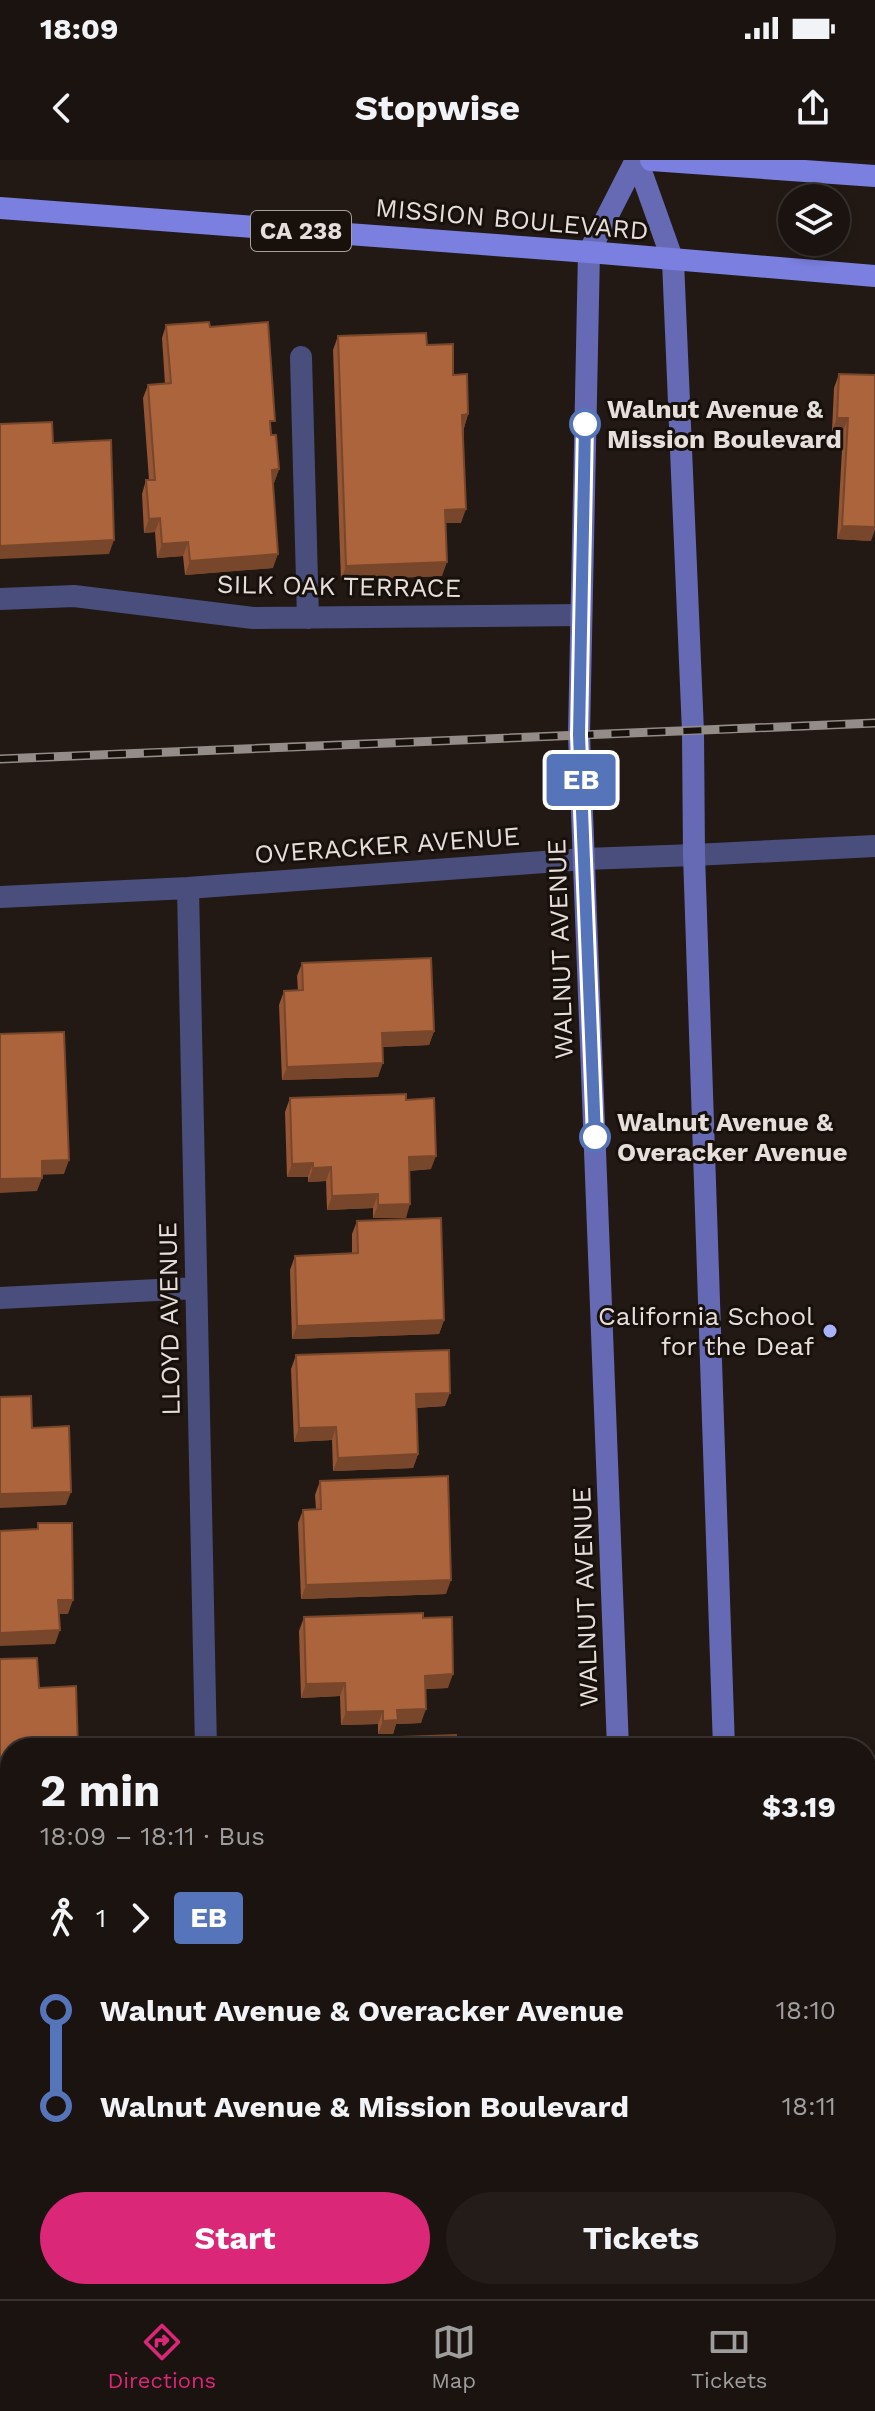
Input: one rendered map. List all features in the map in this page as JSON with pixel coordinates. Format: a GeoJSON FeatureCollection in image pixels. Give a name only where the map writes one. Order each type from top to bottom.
{"type":"FeatureCollection","features":[{"type":"Feature","properties":{"kind":"main road","name":"WALNUT AVENUE"},"geometry":{"type":"LineString","coordinates":[[618,1738],[579,735],[589,252],[637,160]]}},
{"type":"Feature","properties":{"kind":"main road","name":"WALNUT AVENUE"},"geometry":{"type":"LineString","coordinates":[[637,160],[673,261],[693,732],[694,855],[724,1738]]}},
{"type":"Feature","properties":{"kind":"main road"},"geometry":{"type":"LineString","coordinates":[[651,160],[875,176]]}},
{"type":"Feature","properties":{"kind":"main road","name":"MISSION BOULEVARD"},"geometry":{"type":"LineString","coordinates":[[0,208],[875,276]]}},
{"type":"Feature","properties":{"kind":"street"},"geometry":{"type":"LineString","coordinates":[[301,357],[308,618]]}},
{"type":"Feature","properties":{"kind":"street","name":"SILK OAK TERRACE"},"geometry":{"type":"LineString","coordinates":[[0,599],[74,596],[253,618],[581,615]]}},
{"type":"Feature","properties":{"kind":"street","name":"OVERACKER AVENUE"},"geometry":{"type":"LineString","coordinates":[[0,897],[188,888],[585,859],[875,846]]}},
{"type":"Feature","properties":{"kind":"street","name":"LLOYD AVENUE"},"geometry":{"type":"LineString","coordinates":[[188,888],[206,1738]]}},
{"type":"Feature","properties":{"kind":"street"},"geometry":{"type":"LineString","coordinates":[[0,1298],[196,1288]]}},
{"type":"Feature","properties":{"kind":"building"},"geometry":{"type":"Polygon","coordinates":[[[209,322],[210,327],[268,322],[275,421],[270,421],[271,435],[276,435],[279,469],[272,470],[278,554],[190,561],[188,542],[162,544],[160,518],[149,519],[146,480],[155,480],[148,385],[171,383],[166,325],[209,322]]]}},
{"type":"Feature","properties":{"kind":"building"},"geometry":{"type":"Polygon","coordinates":[[[426,333],[427,345],[453,344],[453,375],[467,374],[468,414],[462,415],[466,509],[445,510],[447,562],[346,566],[338,336],[426,333]]]}},
{"type":"Feature","properties":{"kind":"building"},"geometry":{"type":"Polygon","coordinates":[[[839,374],[875,375],[875,527],[842,526],[848,418],[837,418],[839,374]]]}},
{"type":"Feature","properties":{"kind":"building"},"geometry":{"type":"Polygon","coordinates":[[[52,422],[53,443],[111,440],[114,540],[0,546],[0,424],[52,422]]]}},
{"type":"Feature","properties":{"kind":"building"},"geometry":{"type":"Polygon","coordinates":[[[431,958],[434,1031],[382,1033],[383,1063],[287,1067],[284,991],[303,990],[302,963],[431,958]]]}},
{"type":"Feature","properties":{"kind":"building"},"geometry":{"type":"Polygon","coordinates":[[[64,1032],[69,1160],[42,1161],[42,1178],[0,1179],[0,1034],[64,1032]]]}},
{"type":"Feature","properties":{"kind":"building"},"geometry":{"type":"Polygon","coordinates":[[[406,1094],[406,1100],[434,1098],[436,1156],[409,1157],[410,1204],[378,1205],[378,1194],[332,1196],[331,1167],[313,1168],[313,1163],[292,1164],[290,1098],[406,1094]]]}},
{"type":"Feature","properties":{"kind":"building"},"geometry":{"type":"Polygon","coordinates":[[[441,1218],[444,1320],[297,1326],[295,1256],[358,1253],[357,1221],[441,1218]]]}},
{"type":"Feature","properties":{"kind":"building"},"geometry":{"type":"Polygon","coordinates":[[[449,1350],[450,1393],[416,1394],[418,1454],[338,1458],[336,1427],[299,1428],[296,1355],[449,1350]]]}},
{"type":"Feature","properties":{"kind":"building"},"geometry":{"type":"Polygon","coordinates":[[[31,1396],[32,1428],[69,1426],[71,1492],[0,1494],[0,1397],[31,1396]]]}},
{"type":"Feature","properties":{"kind":"building"},"geometry":{"type":"Polygon","coordinates":[[[448,1476],[451,1580],[306,1585],[303,1510],[321,1509],[320,1481],[448,1476]]]}},
{"type":"Feature","properties":{"kind":"building"},"geometry":{"type":"Polygon","coordinates":[[[38,1523],[72,1523],[73,1600],[58,1600],[60,1630],[0,1633],[0,1531],[38,1529],[38,1523]]]}},
{"type":"Feature","properties":{"kind":"building"},"geometry":{"type":"Polygon","coordinates":[[[423,1613],[423,1618],[452,1617],[453,1674],[425,1676],[426,1709],[397,1710],[398,1720],[383,1721],[383,1711],[346,1712],[345,1683],[306,1684],[304,1617],[423,1613]]]}},
{"type":"Feature","properties":{"kind":"building"},"geometry":{"type":"Polygon","coordinates":[[[37,1658],[39,1688],[76,1686],[78,1738],[0,1738],[0,1659],[37,1658]]]}},
{"type":"Feature","properties":{"kind":"building"},"geometry":{"type":"Polygon","coordinates":[[[456,1735],[456,1738],[373,1738],[456,1735]]]}},
{"type":"Feature","properties":{"kind":"railway"},"geometry":{"type":"LineString","coordinates":[[0,759],[875,723]]}},
{"type":"Feature","properties":{"kind":"bus line","name":"EB"},"geometry":{"type":"LineString","coordinates":[[585,424],[579,735],[595,1137]]}},
{"type":"Feature","properties":{"kind":"place","name":"Walnut Avenue & Mission Boulevard"},"geometry":{"type":"Point","coordinates":[585,424]}},
{"type":"Feature","properties":{"kind":"place","name":"Walnut Avenue & Overacker Avenue"},"geometry":{"type":"Point","coordinates":[595,1137]}},
{"type":"Feature","properties":{"kind":"place","name":"California School for the Deaf"},"geometry":{"type":"Point","coordinates":[830,1331]}}]}
